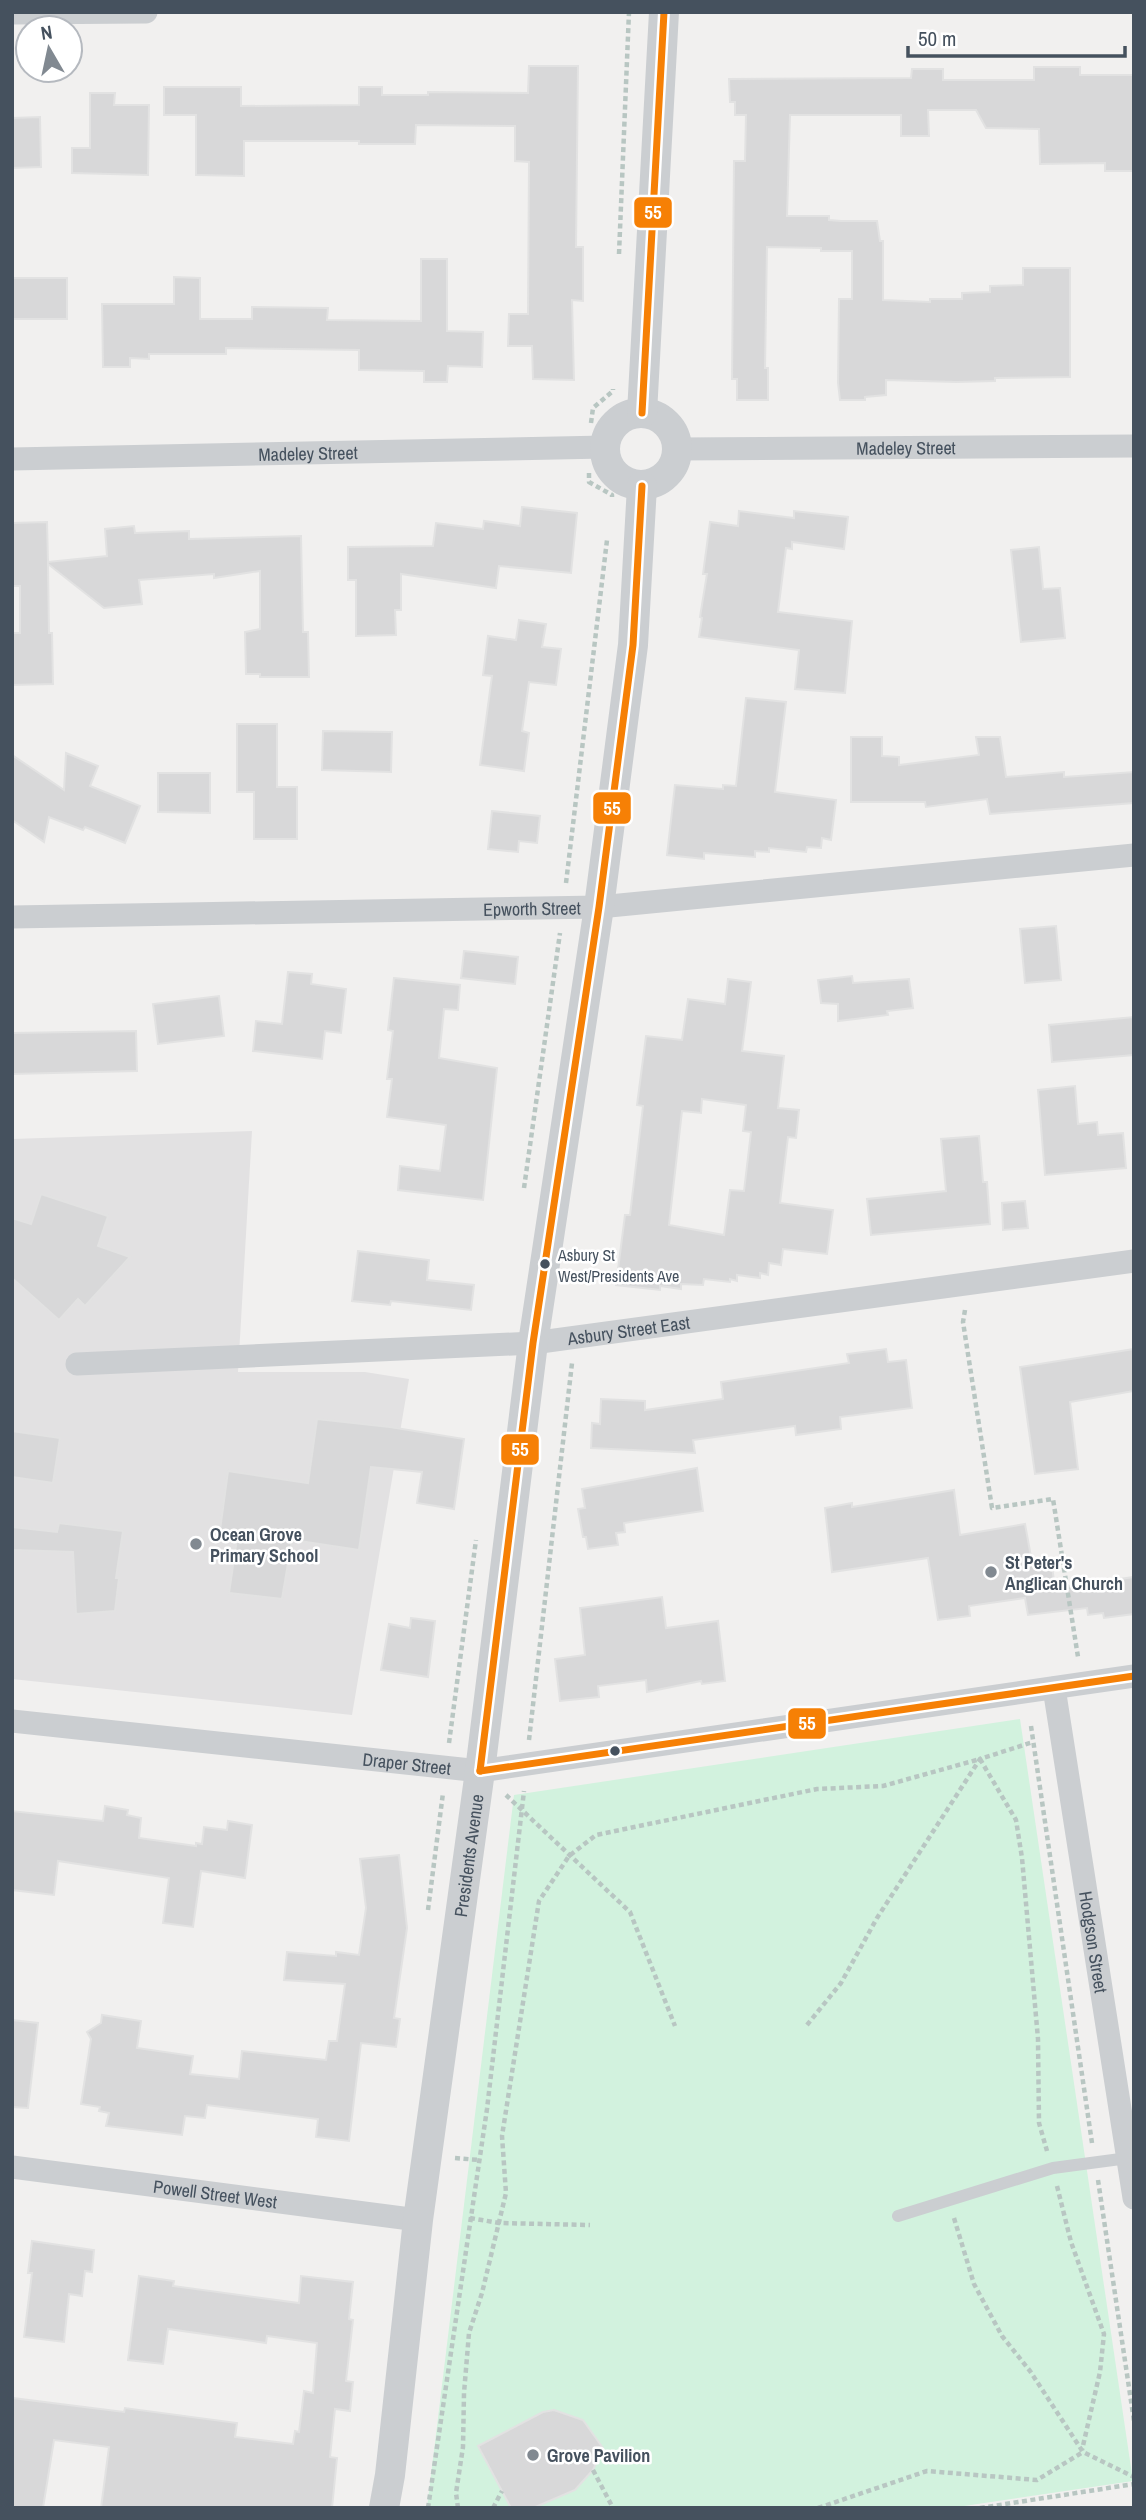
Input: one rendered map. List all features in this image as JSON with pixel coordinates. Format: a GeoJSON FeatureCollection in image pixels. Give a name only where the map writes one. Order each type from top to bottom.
{"type":"FeatureCollection","features":[{"type":"Feature","properties":{"kind":"street"},"geometry":{"type":"LineString","coordinates":[[12,13],[146,12]]}},
{"type":"Feature","properties":{"kind":"street"},"geometry":{"type":"LineString","coordinates":[[642,413],[664,12]]}},
{"type":"Feature","properties":{"kind":"street"},"geometry":{"type":"LineString","coordinates":[[642,413],[656,416],[667,424],[676,436],[678,449],[675,464],[668,475],[655,483],[642,486],[627,483],[615,475],[597,448],[616,423],[628,415],[642,413]]}},
{"type":"Feature","properties":{"kind":"street","name":"Madeley Street"},"geometry":{"type":"LineString","coordinates":[[678,449],[1134,446]]}},
{"type":"Feature","properties":{"kind":"street","name":"Madeley Street"},"geometry":{"type":"LineString","coordinates":[[12,459],[597,448]]}},
{"type":"Feature","properties":{"kind":"street","name":"Presidents Avenue"},"geometry":{"type":"LineString","coordinates":[[386,2508],[418,2220],[480,1771],[533,1343],[599,907],[633,645],[642,486]]}},
{"type":"Feature","properties":{"kind":"street","name":"Epworth Street"},"geometry":{"type":"LineString","coordinates":[[12,917],[599,907],[1134,855]]}},
{"type":"Feature","properties":{"kind":"street","name":"Asbury Street East"},"geometry":{"type":"LineString","coordinates":[[77,1364],[533,1343],[1134,1261]]}},
{"type":"Feature","properties":{"kind":"street","name":"Draper Street"},"geometry":{"type":"LineString","coordinates":[[12,1721],[480,1771],[1134,1676]]}},
{"type":"Feature","properties":{"kind":"street","name":"Hodgson Street"},"geometry":{"type":"LineString","coordinates":[[1054,1688],[1126,2103],[1128,2158],[1134,2197]]}},
{"type":"Feature","properties":{"kind":"street","name":"Powell Street West"},"geometry":{"type":"LineString","coordinates":[[12,2167],[418,2220]]}},
{"type":"Feature","properties":{"kind":"lane"},"geometry":{"type":"LineString","coordinates":[[898,2216],[1053,2168],[1128,2158]]}},
{"type":"Feature","properties":{"kind":"path"},"geometry":{"type":"LineString","coordinates":[[618,256],[629,12]]}},
{"type":"Feature","properties":{"kind":"path"},"geometry":{"type":"LineString","coordinates":[[611,509],[612,495],[589,482],[597,448],[593,408],[613,391],[613,378]]}},
{"type":"Feature","properties":{"kind":"path"},"geometry":{"type":"LineString","coordinates":[[523,1195],[563,908],[607,536]]}},
{"type":"Feature","properties":{"kind":"path"},"geometry":{"type":"LineString","coordinates":[[968,1284],[963,1322],[992,1508],[1052,1499],[1078,1657]]}},
{"type":"Feature","properties":{"kind":"path"},"geometry":{"type":"LineString","coordinates":[[428,2508],[486,2109],[575,1338]]}},
{"type":"Feature","properties":{"kind":"path"},"geometry":{"type":"LineString","coordinates":[[427,1919],[477,1536]]}},
{"type":"Feature","properties":{"kind":"path"},"geometry":{"type":"LineString","coordinates":[[1026,1692],[1134,2421]]}},
{"type":"Feature","properties":{"kind":"path"},"geometry":{"type":"LineString","coordinates":[[458,2508],[456,2493],[463,2447],[469,2333],[482,2294],[506,2193],[502,2136],[539,1901],[569,1856],[596,1835],[817,1789],[883,1786],[1061,1733]]}},
{"type":"Feature","properties":{"kind":"path"},"geometry":{"type":"LineString","coordinates":[[807,2025],[841,1983],[877,1918],[980,1759]]}},
{"type":"Feature","properties":{"kind":"path"},"geometry":{"type":"LineString","coordinates":[[818,2508],[928,2471],[1037,2480],[1082,2451],[1100,2372],[1104,2334],[1071,2242],[1039,2123],[1038,2039],[1016,1819],[980,1759]]}},
{"type":"Feature","properties":{"kind":"path"},"geometry":{"type":"LineString","coordinates":[[480,1771],[631,1912],[675,2026]]}},
{"type":"Feature","properties":{"kind":"path"},"geometry":{"type":"LineString","coordinates":[[948,2201],[974,2284],[1002,2336],[1030,2371],[1082,2451],[1134,2477]]}},
{"type":"Feature","properties":{"kind":"path"},"geometry":{"type":"LineString","coordinates":[[470,2218],[499,2223],[590,2225]]}},
{"type":"Feature","properties":{"kind":"path"},"geometry":{"type":"LineString","coordinates":[[593,2470],[613,2508]]}},
{"type":"Feature","properties":{"kind":"path"},"geometry":{"type":"LineString","coordinates":[[980,2508],[1134,2484]]}},
{"type":"Feature","properties":{"kind":"path"},"geometry":{"type":"LineString","coordinates":[[493,2508],[502,2491]]}},
{"type":"Feature","properties":{"kind":"shaded area","name":"Ocean Grove Primary School"},"geometry":{"type":"Polygon","coordinates":[[[252,1131],[238,1372],[365,1372],[409,1379],[352,1715],[12,1679],[12,1139],[252,1131]]]}},
{"type":"Feature","properties":{"kind":"green space"},"geometry":{"type":"Polygon","coordinates":[[[1020,1719],[1133,2481],[951,2508],[427,2508],[514,1795],[1020,1719]]]}},
{"type":"Feature","properties":{"kind":"building"},"geometry":{"type":"Polygon","coordinates":[[[529,66],[578,66],[576,247],[583,247],[583,301],[572,300],[574,380],[533,379],[532,346],[508,346],[509,314],[528,314],[529,162],[515,161],[515,126],[416,125],[415,144],[244,141],[244,176],[196,175],[196,115],[164,115],[164,87],[241,87],[241,106],[359,105],[359,87],[382,87],[382,95],[428,95],[428,92],[528,93],[529,66]]]}},
{"type":"Feature","properties":{"kind":"building"},"geometry":{"type":"Polygon","coordinates":[[[1034,67],[1080,67],[1080,75],[1134,75],[1134,171],[1105,171],[1105,163],[1040,164],[1039,129],[986,128],[976,110],[928,110],[929,136],[901,136],[901,115],[790,115],[787,216],[829,216],[829,220],[877,221],[880,241],[883,241],[883,300],[930,302],[930,299],[962,299],[962,293],[990,292],[990,286],[1023,285],[1023,268],[1070,268],[1070,377],[995,378],[995,381],[956,382],[886,380],[886,395],[865,397],[865,400],[840,400],[839,299],[852,299],[852,251],[767,247],[765,368],[768,368],[768,400],[737,400],[737,379],[732,379],[734,161],[745,161],[746,115],[735,115],[735,102],[730,102],[729,79],[911,78],[912,69],[943,69],[943,80],[1034,80],[1034,67]]]}},
{"type":"Feature","properties":{"kind":"building"},"geometry":{"type":"Polygon","coordinates":[[[90,93],[115,93],[114,105],[149,105],[148,175],[72,173],[72,148],[90,148],[90,93]]]}},
{"type":"Feature","properties":{"kind":"building"},"geometry":{"type":"Polygon","coordinates":[[[40,117],[41,167],[12,168],[12,118],[40,117]]]}},
{"type":"Feature","properties":{"kind":"building"},"geometry":{"type":"Polygon","coordinates":[[[421,259],[447,259],[447,331],[483,332],[482,367],[448,366],[447,382],[424,382],[424,371],[359,370],[359,350],[226,348],[226,354],[149,354],[149,359],[130,358],[130,367],[103,367],[102,304],[174,304],[174,277],[200,278],[200,319],[252,319],[252,307],[328,308],[327,320],[421,321],[421,259]]]}},
{"type":"Feature","properties":{"kind":"building"},"geometry":{"type":"Polygon","coordinates":[[[12,278],[67,278],[67,319],[12,319],[12,278]]]}},
{"type":"Feature","properties":{"kind":"building"},"geometry":{"type":"Polygon","coordinates":[[[522,507],[577,513],[571,573],[499,566],[496,588],[401,574],[401,610],[395,610],[396,635],[356,636],[356,580],[348,580],[348,547],[433,546],[436,523],[483,529],[484,521],[520,526],[522,507]]]}},
{"type":"Feature","properties":{"kind":"building"},"geometry":{"type":"Polygon","coordinates":[[[739,511],[794,518],[794,511],[848,517],[844,549],[792,542],[792,549],[786,548],[778,612],[852,621],[845,693],[795,689],[799,650],[699,637],[710,522],[738,526],[739,511]]]}},
{"type":"Feature","properties":{"kind":"building"},"geometry":{"type":"Polygon","coordinates":[[[47,522],[48,562],[107,556],[105,529],[134,526],[135,533],[189,531],[189,539],[301,536],[303,632],[308,632],[309,677],[260,677],[260,674],[246,674],[245,632],[260,629],[260,571],[214,578],[214,574],[139,580],[142,604],[104,608],[48,564],[53,684],[12,685],[12,633],[20,633],[20,586],[12,586],[12,523],[47,522]]]}},
{"type":"Feature","properties":{"kind":"building"},"geometry":{"type":"Polygon","coordinates":[[[1039,547],[1043,589],[1060,588],[1065,638],[1021,642],[1011,550],[1039,547]]]}},
{"type":"Feature","properties":{"kind":"building"},"geometry":{"type":"Polygon","coordinates":[[[519,620],[546,624],[542,647],[561,649],[556,685],[529,682],[522,731],[529,733],[524,771],[480,765],[492,676],[483,675],[488,636],[516,640],[519,620]]]}},
{"type":"Feature","properties":{"kind":"building"},"geometry":{"type":"Polygon","coordinates":[[[746,698],[786,702],[775,792],[836,800],[831,840],[822,838],[821,848],[807,847],[806,852],[769,848],[769,852],[755,851],[755,857],[704,853],[704,859],[667,855],[675,785],[723,789],[723,785],[736,786],[746,698]]]}},
{"type":"Feature","properties":{"kind":"building"},"geometry":{"type":"Polygon","coordinates":[[[237,724],[277,724],[277,787],[297,787],[297,839],[254,839],[254,792],[237,792],[237,724]]]}},
{"type":"Feature","properties":{"kind":"building"},"geometry":{"type":"Polygon","coordinates":[[[323,731],[392,732],[391,772],[322,770],[323,731]]]}},
{"type":"Feature","properties":{"kind":"building"},"geometry":{"type":"Polygon","coordinates":[[[851,737],[882,737],[882,756],[899,757],[899,765],[979,755],[976,737],[1000,737],[1006,777],[1064,772],[1064,777],[1134,772],[1134,803],[990,814],[987,799],[926,807],[925,802],[851,802],[851,737]]]}},
{"type":"Feature","properties":{"kind":"building"},"geometry":{"type":"Polygon","coordinates":[[[66,753],[98,766],[90,786],[140,806],[125,843],[85,827],[83,830],[49,817],[44,842],[12,820],[12,755],[64,790],[66,753]]]}},
{"type":"Feature","properties":{"kind":"building"},"geometry":{"type":"Polygon","coordinates":[[[158,773],[210,773],[210,813],[158,812],[158,773]]]}},
{"type":"Feature","properties":{"kind":"building"},"geometry":{"type":"Polygon","coordinates":[[[492,811],[540,816],[537,843],[519,841],[518,852],[488,849],[492,811]]]}},
{"type":"Feature","properties":{"kind":"building"},"geometry":{"type":"Polygon","coordinates":[[[1056,926],[1061,980],[1025,983],[1020,929],[1056,926]]]}},
{"type":"Feature","properties":{"kind":"building"},"geometry":{"type":"Polygon","coordinates":[[[464,951],[518,957],[515,984],[461,978],[464,951]]]}},
{"type":"Feature","properties":{"kind":"building"},"geometry":{"type":"Polygon","coordinates":[[[288,972],[312,974],[311,984],[346,989],[341,1033],[325,1031],[322,1059],[253,1051],[256,1021],[282,1024],[288,972]]]}},
{"type":"Feature","properties":{"kind":"building"},"geometry":{"type":"Polygon","coordinates":[[[852,976],[853,983],[909,979],[913,1008],[887,1011],[888,1015],[838,1021],[838,1004],[821,1003],[818,980],[852,976]]]}},
{"type":"Feature","properties":{"kind":"building"},"geometry":{"type":"Polygon","coordinates":[[[394,978],[460,985],[458,1010],[444,1009],[439,1058],[497,1068],[483,1200],[398,1190],[400,1166],[440,1171],[446,1125],[387,1117],[392,1079],[387,1079],[393,1031],[388,1030],[394,978]]]}},
{"type":"Feature","properties":{"kind":"building"},"geometry":{"type":"Polygon","coordinates":[[[728,979],[751,982],[742,1051],[784,1056],[778,1108],[799,1110],[796,1138],[788,1137],[780,1203],[833,1210],[827,1254],[783,1249],[781,1265],[769,1263],[768,1275],[760,1273],[760,1278],[737,1275],[737,1281],[730,1279],[730,1282],[704,1279],[703,1285],[681,1284],[681,1289],[660,1286],[660,1290],[616,1285],[625,1215],[630,1215],[643,1106],[637,1105],[646,1036],[682,1040],[688,999],[725,1004],[728,979]],[[702,1099],[701,1113],[682,1111],[669,1225],[724,1235],[730,1190],[744,1191],[751,1132],[743,1131],[746,1105],[702,1099]]]}},
{"type":"Feature","properties":{"kind":"building"},"geometry":{"type":"Polygon","coordinates":[[[219,996],[224,1036],[158,1044],[153,1004],[219,996]]]}},
{"type":"Feature","properties":{"kind":"building"},"geometry":{"type":"Polygon","coordinates":[[[1134,1017],[1134,1055],[1052,1062],[1049,1025],[1134,1017]]]}},
{"type":"Feature","properties":{"kind":"building"},"geometry":{"type":"Polygon","coordinates":[[[136,1031],[137,1071],[12,1074],[12,1033],[136,1031]]]}},
{"type":"Feature","properties":{"kind":"building"},"geometry":{"type":"Polygon","coordinates":[[[1075,1086],[1078,1124],[1097,1122],[1098,1135],[1123,1133],[1126,1168],[1045,1175],[1038,1090],[1075,1086]]]}},
{"type":"Feature","properties":{"kind":"building"},"geometry":{"type":"Polygon","coordinates":[[[979,1136],[983,1182],[987,1182],[990,1224],[871,1235],[867,1199],[946,1191],[941,1139],[979,1136]]]}},
{"type":"Feature","properties":{"kind":"building"},"geometry":{"type":"Polygon","coordinates":[[[41,1194],[108,1216],[98,1246],[130,1257],[85,1306],[78,1299],[59,1320],[12,1278],[12,1218],[31,1224],[41,1194]]]}},
{"type":"Feature","properties":{"kind":"building"},"geometry":{"type":"Polygon","coordinates":[[[1025,1201],[1028,1228],[1003,1230],[1002,1203],[1025,1201]]]}},
{"type":"Feature","properties":{"kind":"building"},"geometry":{"type":"Polygon","coordinates":[[[358,1251],[429,1260],[427,1280],[474,1285],[471,1310],[391,1301],[390,1305],[352,1301],[358,1251]]]}},
{"type":"Feature","properties":{"kind":"building"},"geometry":{"type":"Polygon","coordinates":[[[886,1349],[888,1362],[906,1360],[912,1408],[840,1417],[841,1429],[796,1435],[795,1426],[693,1440],[695,1453],[591,1448],[592,1423],[600,1424],[601,1399],[645,1401],[645,1410],[723,1399],[721,1382],[849,1363],[847,1354],[886,1349]]]}},
{"type":"Feature","properties":{"kind":"building"},"geometry":{"type":"Polygon","coordinates":[[[1134,1349],[1134,1391],[1070,1402],[1078,1469],[1035,1474],[1020,1367],[1134,1349]]]}},
{"type":"Feature","properties":{"kind":"building"},"geometry":{"type":"Polygon","coordinates":[[[317,1419],[464,1439],[454,1509],[417,1503],[422,1472],[371,1467],[359,1550],[292,1540],[282,1599],[229,1593],[238,1532],[220,1530],[228,1471],[308,1483],[317,1419]]]}},
{"type":"Feature","properties":{"kind":"building"},"geometry":{"type":"Polygon","coordinates":[[[12,1431],[60,1438],[53,1483],[12,1477],[12,1431]]]}},
{"type":"Feature","properties":{"kind":"building"},"geometry":{"type":"Polygon","coordinates":[[[697,1468],[703,1511],[624,1523],[625,1532],[616,1533],[618,1545],[588,1549],[578,1509],[585,1508],[582,1489],[697,1468]]]}},
{"type":"Feature","properties":{"kind":"building"},"geometry":{"type":"Polygon","coordinates":[[[954,1490],[960,1535],[1025,1524],[1032,1562],[1051,1559],[1055,1588],[1134,1577],[1134,1614],[1104,1618],[1103,1613],[1088,1615],[1087,1608],[1028,1615],[1025,1598],[969,1606],[970,1616],[938,1620],[928,1558],[832,1572],[825,1508],[852,1503],[852,1507],[954,1490]]]}},
{"type":"Feature","properties":{"kind":"building"},"geometry":{"type":"Polygon","coordinates":[[[59,1523],[123,1531],[116,1578],[119,1578],[115,1611],[76,1614],[73,1552],[12,1550],[12,1527],[57,1532],[59,1523]]]}},
{"type":"Feature","properties":{"kind":"building"},"geometry":{"type":"Polygon","coordinates":[[[662,1597],[666,1628],[718,1621],[725,1681],[702,1684],[701,1681],[647,1692],[646,1680],[598,1686],[599,1697],[560,1701],[555,1659],[585,1655],[580,1608],[662,1597]]]}},
{"type":"Feature","properties":{"kind":"building"},"geometry":{"type":"Polygon","coordinates":[[[411,1618],[435,1621],[428,1677],[381,1670],[389,1624],[410,1628],[411,1618]]]}},
{"type":"Feature","properties":{"kind":"building"},"geometry":{"type":"Polygon","coordinates":[[[105,1806],[128,1810],[127,1815],[141,1818],[139,1838],[196,1846],[196,1843],[202,1844],[204,1827],[227,1830],[228,1821],[252,1825],[245,1878],[201,1871],[193,1927],[163,1923],[169,1878],[58,1861],[54,1895],[12,1890],[12,1811],[103,1821],[105,1806]]]}},
{"type":"Feature","properties":{"kind":"building"},"geometry":{"type":"Polygon","coordinates":[[[399,1855],[407,1928],[394,2018],[400,2019],[396,2047],[361,2043],[349,2141],[316,2137],[318,2119],[207,2105],[205,2118],[185,2116],[182,2135],[106,2126],[109,2113],[99,2111],[100,2107],[81,2104],[91,2039],[87,2032],[101,2023],[102,2015],[141,2021],[137,2048],[193,2056],[190,2074],[239,2079],[242,2051],[326,2060],[329,2041],[337,2041],[345,1984],[284,1980],[287,1952],[359,1955],[366,1908],[360,1859],[399,1855]]]}},
{"type":"Feature","properties":{"kind":"building"},"geometry":{"type":"Polygon","coordinates":[[[12,2020],[38,2023],[28,2108],[12,2107],[12,2020]]]}},
{"type":"Feature","properties":{"kind":"building"},"geometry":{"type":"Polygon","coordinates":[[[32,2241],[94,2250],[92,2272],[85,2271],[82,2296],[69,2294],[64,2342],[24,2337],[32,2273],[28,2273],[32,2241]]]}},
{"type":"Feature","properties":{"kind":"building"},"geometry":{"type":"Polygon","coordinates":[[[139,2276],[174,2281],[173,2286],[299,2303],[301,2276],[353,2282],[349,2319],[353,2320],[346,2381],[353,2382],[350,2411],[335,2409],[330,2457],[337,2458],[332,2508],[101,2508],[109,2447],[54,2440],[43,2508],[12,2508],[12,2398],[124,2412],[125,2408],[237,2423],[235,2437],[293,2444],[295,2431],[299,2432],[304,2391],[313,2393],[317,2343],[267,2336],[266,2343],[168,2329],[163,2364],[128,2360],[139,2276]]]}},
{"type":"Feature","properties":{"kind":"building"},"geometry":{"type":"Polygon","coordinates":[[[554,2410],[583,2420],[603,2448],[593,2470],[575,2490],[533,2508],[511,2508],[478,2446],[543,2412],[554,2410]]]}},
{"type":"Feature","properties":{"kind":"transit line","name":"55"},"geometry":{"type":"LineString","coordinates":[[642,413],[664,12]]}},
{"type":"Feature","properties":{"kind":"transit line","name":"55"},"geometry":{"type":"LineString","coordinates":[[480,1771],[533,1343],[599,907],[633,645],[642,486]]}},
{"type":"Feature","properties":{"kind":"transit line","name":"55"},"geometry":{"type":"LineString","coordinates":[[480,1771],[1134,1676]]}},
{"type":"Feature","properties":{"kind":"place","name":"Asbury St West/Presidents Ave"},"geometry":{"type":"Point","coordinates":[545,1264]}},
{"type":"Feature","properties":{"kind":"place","name":"Ocean Grove Primary School"},"geometry":{"type":"Point","coordinates":[196,1544]}},
{"type":"Feature","properties":{"kind":"place","name":"St Peter's Anglican Church"},"geometry":{"type":"Point","coordinates":[991,1572]}},
{"type":"Feature","properties":{"kind":"place","name":"Grove Pavilion"},"geometry":{"type":"Point","coordinates":[533,2455]}}]}
